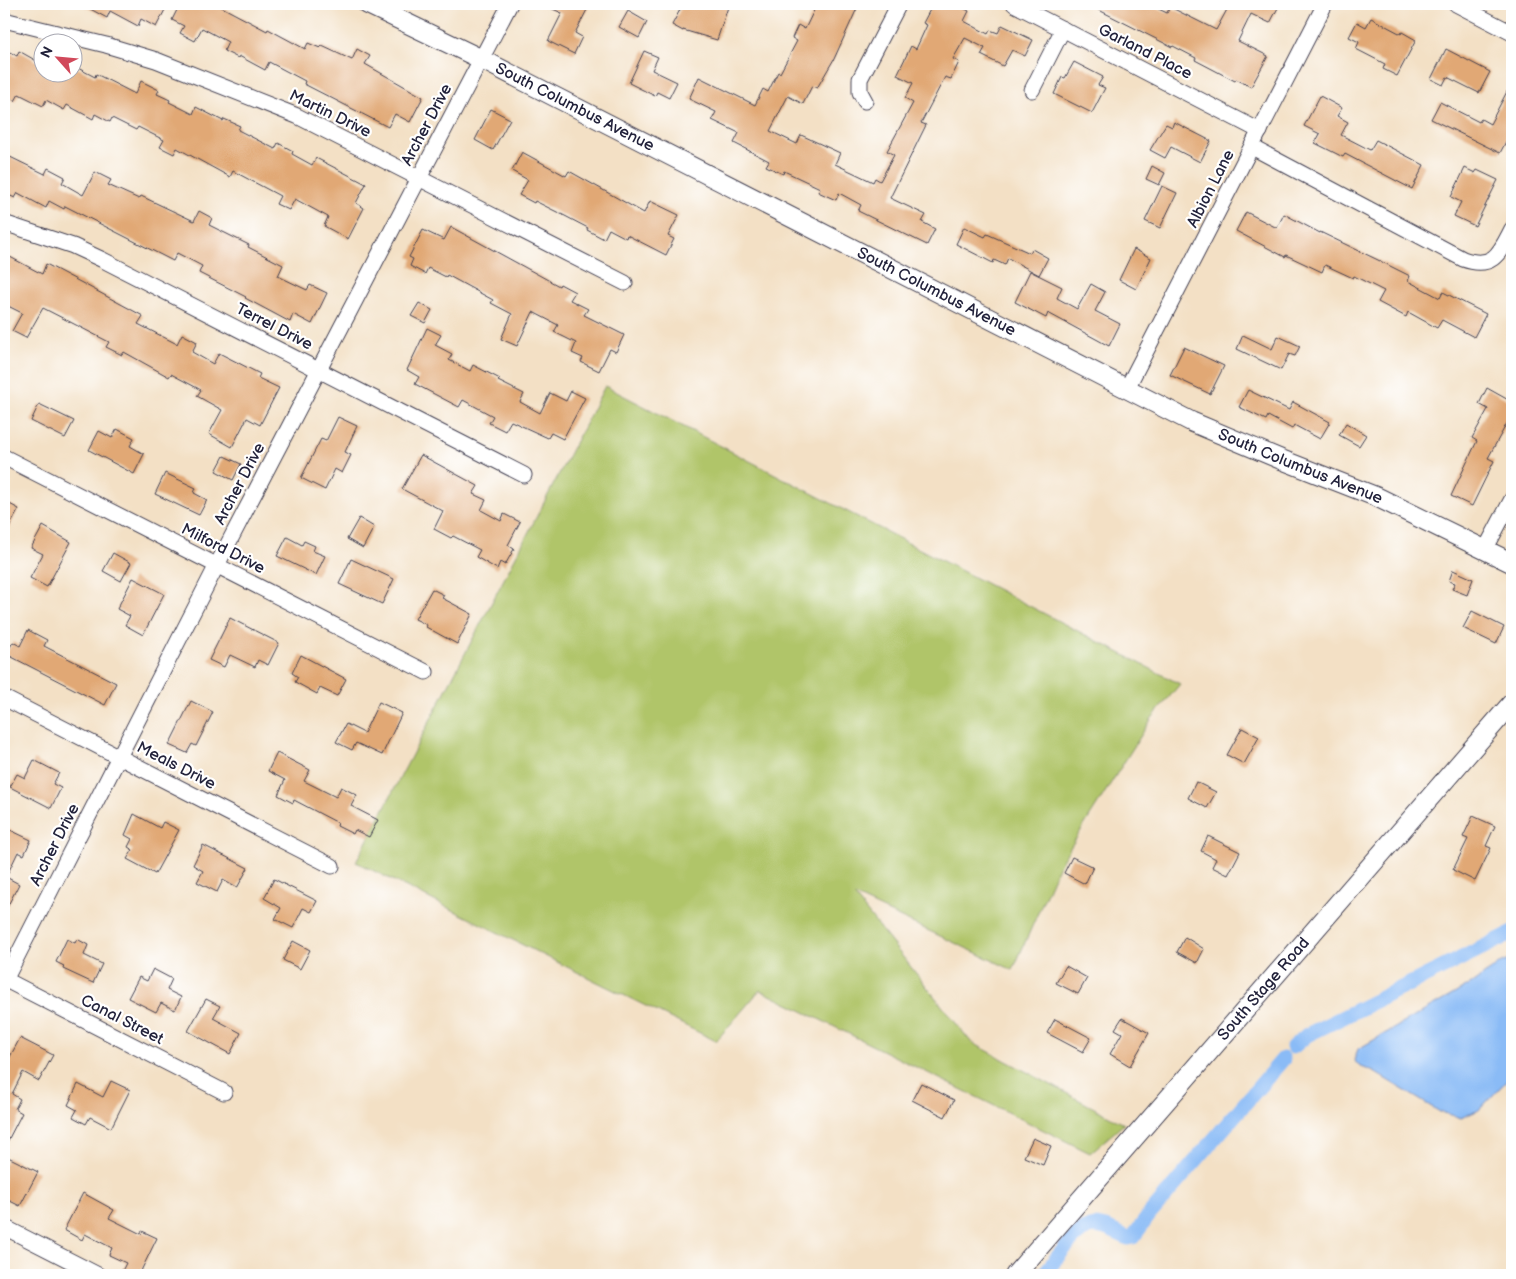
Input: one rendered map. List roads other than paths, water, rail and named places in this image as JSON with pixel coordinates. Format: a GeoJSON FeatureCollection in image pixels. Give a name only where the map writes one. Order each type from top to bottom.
{"type":"FeatureCollection","features":[{"type":"Feature","properties":{"kind":"main road","name":"South Columbus Avenue"},"geometry":{"type":"LineString","coordinates":[[367,4],[481,59],[1126,390],[1219,434],[1377,496],[1512,563]]}},
{"type":"Feature","properties":{"kind":"main road","name":"South Stage Road"},"geometry":{"type":"LineString","coordinates":[[1015,1275],[1512,703]]}},
{"type":"Feature","properties":{"kind":"street","name":"Archer Drive"},"geometry":{"type":"LineString","coordinates":[[4,980],[510,4]]}},
{"type":"Feature","properties":{"kind":"street"},"geometry":{"type":"LineString","coordinates":[[865,102],[860,92],[860,79],[900,4]]}},
{"type":"Feature","properties":{"kind":"street","name":"Garland Place"},"geometry":{"type":"LineString","coordinates":[[1014,4],[1260,131]]}},
{"type":"Feature","properties":{"kind":"street","name":"Albion Lane"},"geometry":{"type":"LineString","coordinates":[[1126,390],[1325,4]]}},
{"type":"Feature","properties":{"kind":"street"},"geometry":{"type":"LineString","coordinates":[[1456,4],[1512,33]]}},
{"type":"Feature","properties":{"kind":"street","name":"Martin Drive"},"geometry":{"type":"LineString","coordinates":[[4,20],[106,45],[156,60],[297,116],[625,283]]}},
{"type":"Feature","properties":{"kind":"street"},"geometry":{"type":"LineString","coordinates":[[1032,90],[1063,29]]}},
{"type":"Feature","properties":{"kind":"street"},"geometry":{"type":"LineString","coordinates":[[1252,147],[1463,259],[1474,263],[1484,263],[1493,259],[1500,251],[1512,229]]}},
{"type":"Feature","properties":{"kind":"street","name":"Terrel Drive"},"geometry":{"type":"LineString","coordinates":[[4,223],[73,246],[103,260],[524,475]]}},
{"type":"Feature","properties":{"kind":"street","name":"Milford Drive"},"geometry":{"type":"LineString","coordinates":[[4,457],[426,672]]}},
{"type":"Feature","properties":{"kind":"street"},"geometry":{"type":"LineString","coordinates":[[1486,550],[1512,499]]}},
{"type":"Feature","properties":{"kind":"street","name":"Meals Drive"},"geometry":{"type":"LineString","coordinates":[[4,698],[332,866]]}},
{"type":"Feature","properties":{"kind":"street","name":"Canal Street"},"geometry":{"type":"LineString","coordinates":[[4,980],[224,1092]]}},
{"type":"Feature","properties":{"kind":"street"},"geometry":{"type":"LineString","coordinates":[[4,1227],[98,1275]]}},
{"type":"Feature","properties":{"kind":"water"},"geometry":{"type":"Polygon","coordinates":[[[1512,959],[1512,1075],[1479,1110],[1461,1118],[1440,1112],[1374,1072],[1359,1066],[1354,1060],[1358,1049],[1473,983],[1499,964],[1512,959]]]}},
{"type":"Feature","properties":{"kind":"waterway"},"geometry":{"type":"LineString","coordinates":[[1293,1047],[1307,1035],[1512,933]]}},
{"type":"Feature","properties":{"kind":"waterway"},"geometry":{"type":"LineString","coordinates":[[1043,1275],[1066,1246],[1080,1232],[1087,1228],[1098,1226],[1128,1238],[1133,1237],[1150,1214],[1283,1059]]}}]}
